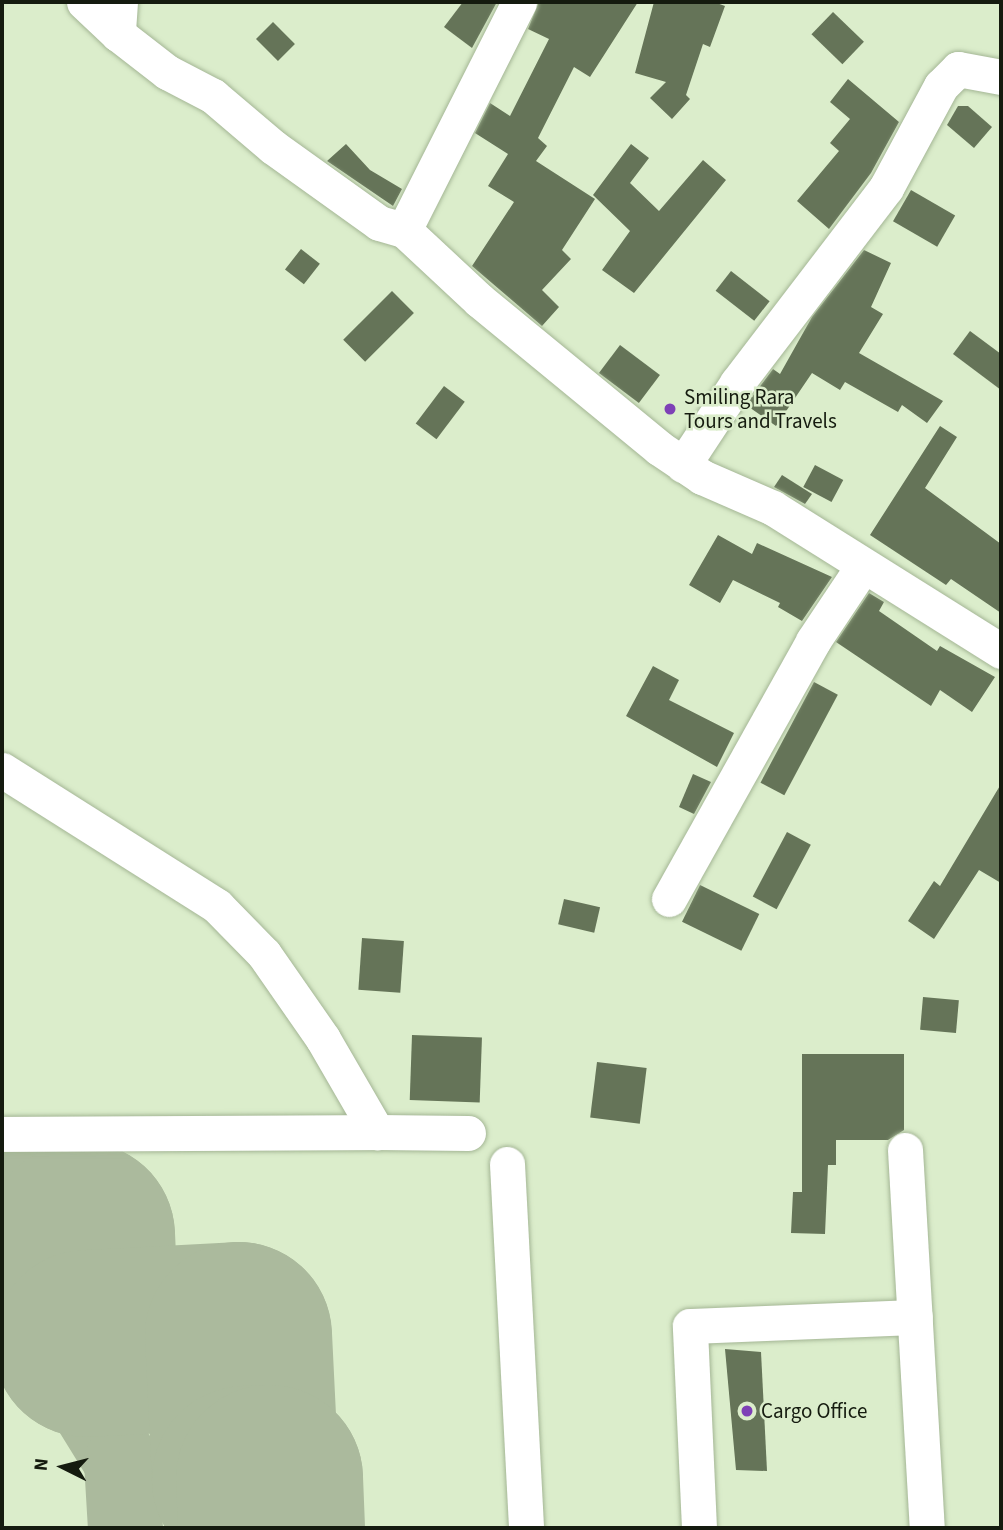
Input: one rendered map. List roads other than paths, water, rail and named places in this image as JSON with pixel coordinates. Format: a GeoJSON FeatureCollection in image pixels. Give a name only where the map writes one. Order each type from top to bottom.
{"type":"FeatureCollection","features":[{"type":"Feature","properties":{"kind":"street"},"geometry":{"type":"LineString","coordinates":[[84,2],[119,18],[167,72],[213,96],[273,147],[379,223],[404,230],[541,352],[683,465],[702,478],[773,508],[1001,651]]}},
{"type":"Feature","properties":{"kind":"street"},"geometry":{"type":"LineString","coordinates":[[404,230],[519,2]]}},
{"type":"Feature","properties":{"kind":"street"},"geometry":{"type":"LineString","coordinates":[[683,465],[737,383],[886,188],[941,86],[958,69],[1001,76]]}},
{"type":"Feature","properties":{"kind":"street"},"geometry":{"type":"LineString","coordinates":[[669,899],[813,641],[863,566]]}},
{"type":"Feature","properties":{"kind":"street"},"geometry":{"type":"LineString","coordinates":[[2,769],[217,906],[264,954],[323,1039],[377,1132]]}},
{"type":"Feature","properties":{"kind":"street"},"geometry":{"type":"LineString","coordinates":[[2,1134],[468,1133]]}},
{"type":"Feature","properties":{"kind":"street"},"geometry":{"type":"LineString","coordinates":[[905,1150],[927,1528]]}},
{"type":"Feature","properties":{"kind":"street"},"geometry":{"type":"LineString","coordinates":[[508,1164],[526,1528]]}},
{"type":"Feature","properties":{"kind":"street"},"geometry":{"type":"LineString","coordinates":[[699,1528],[690,1326],[915,1317]]}},
{"type":"Feature","properties":{"kind":"place","name":"Smiling Rara Tours and Travels"},"geometry":{"type":"Point","coordinates":[670,409]}},
{"type":"Feature","properties":{"kind":"place","name":"Cargo Office"},"geometry":{"type":"Point","coordinates":[747,1411]}}]}
